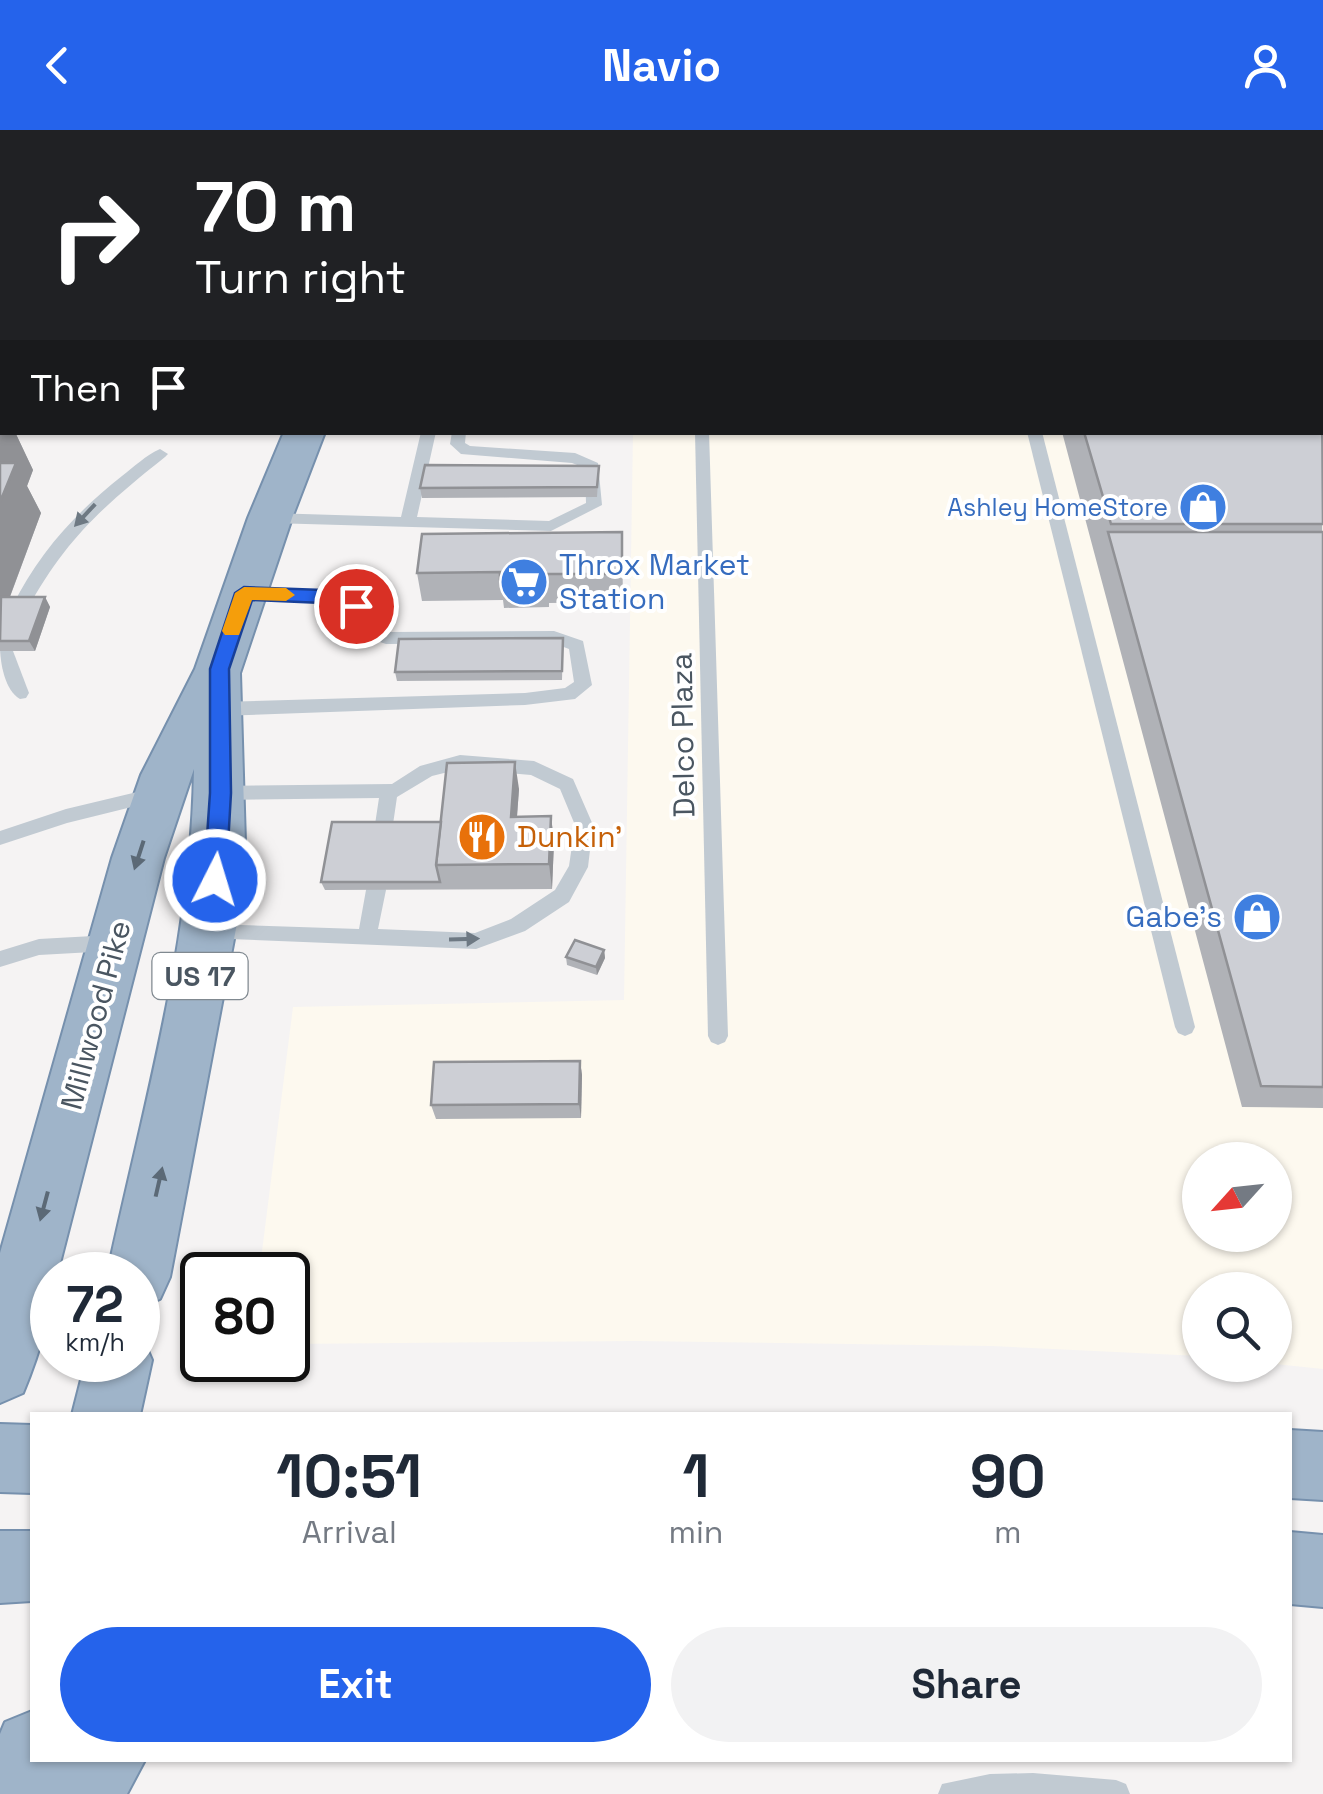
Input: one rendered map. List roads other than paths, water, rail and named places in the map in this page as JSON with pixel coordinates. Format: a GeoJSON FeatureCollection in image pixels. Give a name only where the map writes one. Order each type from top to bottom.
{"type":"FeatureCollection","features":[{"type":"Feature","properties":{"kind":"highway","name":"Millwood Pike"},"geometry":{"type":"LineString","coordinates":[[0,1370],[115,943],[160,794],[219,689],[244,593],[304,435]]}},
{"type":"Feature","properties":{"kind":"highway","name":"Millwood Pike"},"geometry":{"type":"LineString","coordinates":[[143,1252],[208,932],[220,793],[219,689]]}},
{"type":"Feature","properties":{"kind":"highway"},"geometry":{"type":"LineString","coordinates":[[107,1412],[113,1382]]}},
{"type":"Feature","properties":{"kind":"highway"},"geometry":{"type":"LineString","coordinates":[[0,1458],[30,1458]]}},
{"type":"Feature","properties":{"kind":"highway"},"geometry":{"type":"LineString","coordinates":[[1292,1464],[1323,1466]]}},
{"type":"Feature","properties":{"kind":"highway"},"geometry":{"type":"LineString","coordinates":[[0,1566],[30,1566]]}},
{"type":"Feature","properties":{"kind":"highway"},"geometry":{"type":"LineString","coordinates":[[1292,1568],[1323,1571]]}},
{"type":"Feature","properties":{"kind":"highway"},"geometry":{"type":"LineString","coordinates":[[23,1794],[30,1759]]}},
{"type":"Feature","properties":{"kind":"highway"},"geometry":{"type":"LineString","coordinates":[[73,1794],[105,1762]]}},
{"type":"Feature","properties":{"kind":"lane"},"geometry":{"type":"LineString","coordinates":[[408,522],[429,435]]}},
{"type":"Feature","properties":{"kind":"lane"},"geometry":{"type":"LineString","coordinates":[[270,518],[552,526],[594,505],[593,466],[575,458],[466,451],[456,444],[458,435]]}},
{"type":"Feature","properties":{"kind":"lane","name":"Delco Plaza"},"geometry":{"type":"LineString","coordinates":[[702,435],[718,1036]]}},
{"type":"Feature","properties":{"kind":"lane"},"geometry":{"type":"LineString","coordinates":[[1035,435],[1185,1027]]}},
{"type":"Feature","properties":{"kind":"lane"},"geometry":{"type":"LineString","coordinates":[[20,607],[33,577],[62,540],[100,499],[160,454]]}},
{"type":"Feature","properties":{"kind":"lane"},"geometry":{"type":"LineString","coordinates":[[219,689],[525,699],[569,694],[583,684],[577,646],[554,637],[386,638],[356,606],[323,597],[244,593]]}},
{"type":"Feature","properties":{"kind":"lane"},"geometry":{"type":"LineString","coordinates":[[5,651],[20,693]]}},
{"type":"Feature","properties":{"kind":"lane"},"geometry":{"type":"LineString","coordinates":[[208,932],[476,940],[518,925],[562,896],[578,867],[584,825],[567,784],[534,768],[460,762],[426,770],[395,791],[220,793]]}},
{"type":"Feature","properties":{"kind":"lane"},"geometry":{"type":"LineString","coordinates":[[383,831],[389,791]]}},
{"type":"Feature","properties":{"kind":"lane"},"geometry":{"type":"LineString","coordinates":[[0,838],[66,816],[160,794]]}},
{"type":"Feature","properties":{"kind":"lane"},"geometry":{"type":"LineString","coordinates":[[367,938],[376,890]]}},
{"type":"Feature","properties":{"kind":"lane"},"geometry":{"type":"LineString","coordinates":[[0,959],[39,947],[115,943]]}},
{"type":"Feature","properties":{"kind":"lane"},"geometry":{"type":"LineString","coordinates":[[952,1794],[986,1789],[1074,1789],[1116,1794]]}},
{"type":"Feature","properties":{"kind":"place","name":"Ashley HomeStore"},"geometry":{"type":"Point","coordinates":[1203,507]}},
{"type":"Feature","properties":{"kind":"place","name":"Throx Market Station"},"geometry":{"type":"Point","coordinates":[524,582]}},
{"type":"Feature","properties":{"kind":"place","name":"Dunkin'"},"geometry":{"type":"Point","coordinates":[482,837]}},
{"type":"Feature","properties":{"kind":"place","name":"Gabe's"},"geometry":{"type":"Point","coordinates":[1257,917]}}]}
